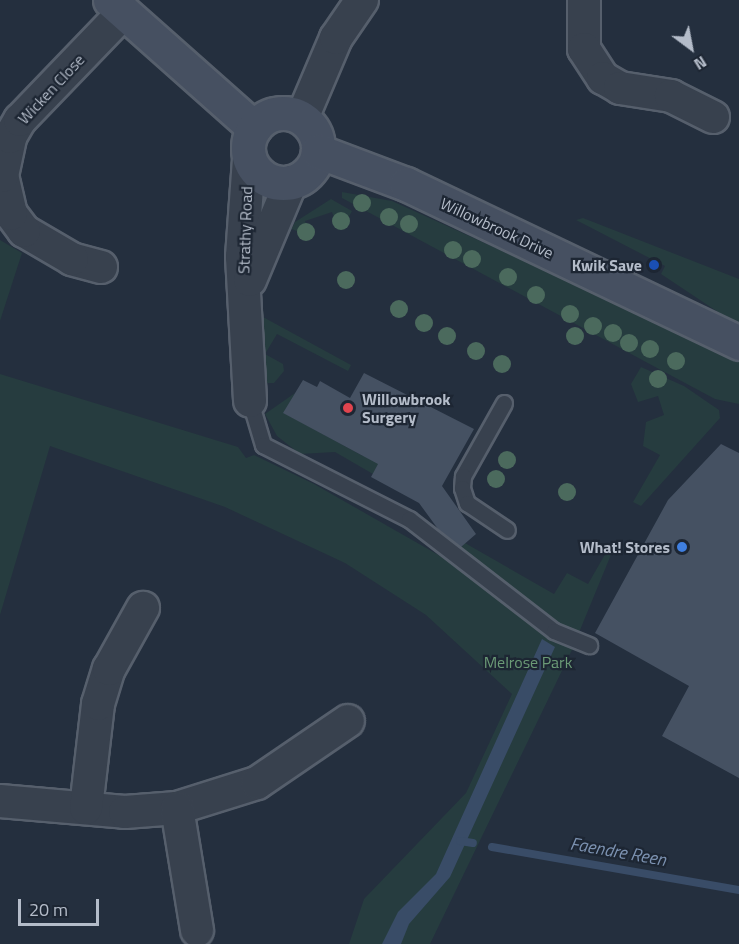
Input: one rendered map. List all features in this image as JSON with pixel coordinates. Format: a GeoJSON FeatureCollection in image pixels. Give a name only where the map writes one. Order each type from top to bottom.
{"type":"FeatureCollection","features":[{"type":"Feature","properties":{"kind":"street"},"geometry":{"type":"LineString","coordinates":[[302,118],[336,38],[362,0]]}},
{"type":"Feature","properties":{"kind":"street"},"geometry":{"type":"LineString","coordinates":[[584,0],[584,50],[603,78],[620,88],[671,96],[713,117]]}},
{"type":"Feature","properties":{"kind":"street"},"geometry":{"type":"LineString","coordinates":[[117,6],[251,144],[261,176],[291,182],[310,171],[318,150],[314,131],[302,118],[270,115],[251,144]]}},
{"type":"Feature","properties":{"kind":"street","name":"Wicken Close"},"geometry":{"type":"LineString","coordinates":[[101,267],[72,259],[24,231],[11,214],[2,176],[10,137],[20,120],[117,6]]}},
{"type":"Feature","properties":{"kind":"street","name":"Strathy Road"},"geometry":{"type":"LineString","coordinates":[[249,401],[244,301],[251,144]]}},
{"type":"Feature","properties":{"kind":"street","name":"Willowbrook Drive"},"geometry":{"type":"LineString","coordinates":[[318,150],[406,184],[739,343]]}},
{"type":"Feature","properties":{"kind":"street","name":"Strathy Road"},"geometry":{"type":"LineString","coordinates":[[244,301],[291,182]]}},
{"type":"Feature","properties":{"kind":"street"},"geometry":{"type":"LineString","coordinates":[[86,808],[98,704],[109,669],[143,608]]}},
{"type":"Feature","properties":{"kind":"street"},"geometry":{"type":"LineString","coordinates":[[0,801],[86,808],[177,808],[257,783],[348,721]]}},
{"type":"Feature","properties":{"kind":"street"},"geometry":{"type":"LineString","coordinates":[[177,808],[197,930]]}},
{"type":"Feature","properties":{"kind":"lane"},"geometry":{"type":"LineString","coordinates":[[249,401],[263,445],[409,519],[554,631],[589,645]]}},
{"type":"Feature","properties":{"kind":"lane"},"geometry":{"type":"LineString","coordinates":[[504,403],[463,476],[462,488],[467,503],[507,530]]}},
{"type":"Feature","properties":{"kind":"green space"},"geometry":{"type":"Polygon","coordinates":[[[342,192],[392,201],[739,358],[739,404],[715,399],[342,198],[342,192]]]}},
{"type":"Feature","properties":{"kind":"green space"},"geometry":{"type":"Polygon","coordinates":[[[331,199],[352,211],[343,228],[338,230],[332,212],[305,221],[312,238],[292,229],[273,264],[295,222],[331,199]]]}},
{"type":"Feature","properties":{"kind":"green space"},"geometry":{"type":"Polygon","coordinates":[[[583,218],[739,279],[739,326],[661,274],[665,266],[576,220],[583,218]]]}},
{"type":"Feature","properties":{"kind":"green space"},"geometry":{"type":"Polygon","coordinates":[[[0,240],[22,253],[0,321],[0,240]]]}},
{"type":"Feature","properties":{"kind":"green space"},"geometry":{"type":"Polygon","coordinates":[[[263,317],[351,365],[348,371],[277,334],[265,354],[283,364],[284,371],[274,383],[261,383],[263,317]]]}},
{"type":"Feature","properties":{"kind":"green space"},"geometry":{"type":"Polygon","coordinates":[[[641,367],[684,386],[719,410],[720,418],[641,506],[633,502],[660,455],[643,446],[646,422],[664,415],[658,396],[638,402],[631,384],[641,367]]]}},
{"type":"Feature","properties":{"kind":"green space","name":"Melrose Park"},"geometry":{"type":"Polygon","coordinates":[[[0,374],[238,447],[246,458],[254,455],[314,484],[449,561],[465,543],[554,594],[567,573],[588,584],[611,544],[615,545],[571,652],[430,944],[349,944],[364,899],[466,793],[512,694],[426,615],[345,563],[225,507],[50,446],[0,615],[0,374]]]}},
{"type":"Feature","properties":{"kind":"green space"},"geometry":{"type":"Polygon","coordinates":[[[398,391],[413,399],[373,474],[335,452],[300,454],[277,436],[265,414],[295,393],[284,413],[363,456],[398,391]]]}},
{"type":"Feature","properties":{"kind":"water"},"geometry":{"type":"Polygon","coordinates":[[[542,639],[555,647],[450,877],[409,924],[401,944],[382,944],[398,912],[436,874],[542,639]]]}},
{"type":"Feature","properties":{"kind":"building"},"geometry":{"type":"Polygon","coordinates":[[[364,373],[474,429],[442,486],[476,534],[461,547],[438,529],[419,503],[371,477],[378,464],[283,413],[303,380],[317,387],[320,381],[350,398],[364,373]]]}},
{"type":"Feature","properties":{"kind":"building"},"geometry":{"type":"Polygon","coordinates":[[[721,444],[739,453],[739,778],[662,736],[689,686],[595,633],[668,500],[721,444]]]}},
{"type":"Feature","properties":{"kind":"waterway","name":"Faendre Reen"},"geometry":{"type":"LineString","coordinates":[[460,841],[473,843]]}},
{"type":"Feature","properties":{"kind":"waterway","name":"Faendre Reen"},"geometry":{"type":"LineString","coordinates":[[492,847],[739,890]]}},
{"type":"Feature","properties":{"kind":"place","name":"Kwik Save"},"geometry":{"type":"Point","coordinates":[654,265]}},
{"type":"Feature","properties":{"kind":"place","name":"Willowbrook Surgery"},"geometry":{"type":"Point","coordinates":[348,408]}},
{"type":"Feature","properties":{"kind":"place","name":"What! Stores"},"geometry":{"type":"Point","coordinates":[682,547]}}]}
